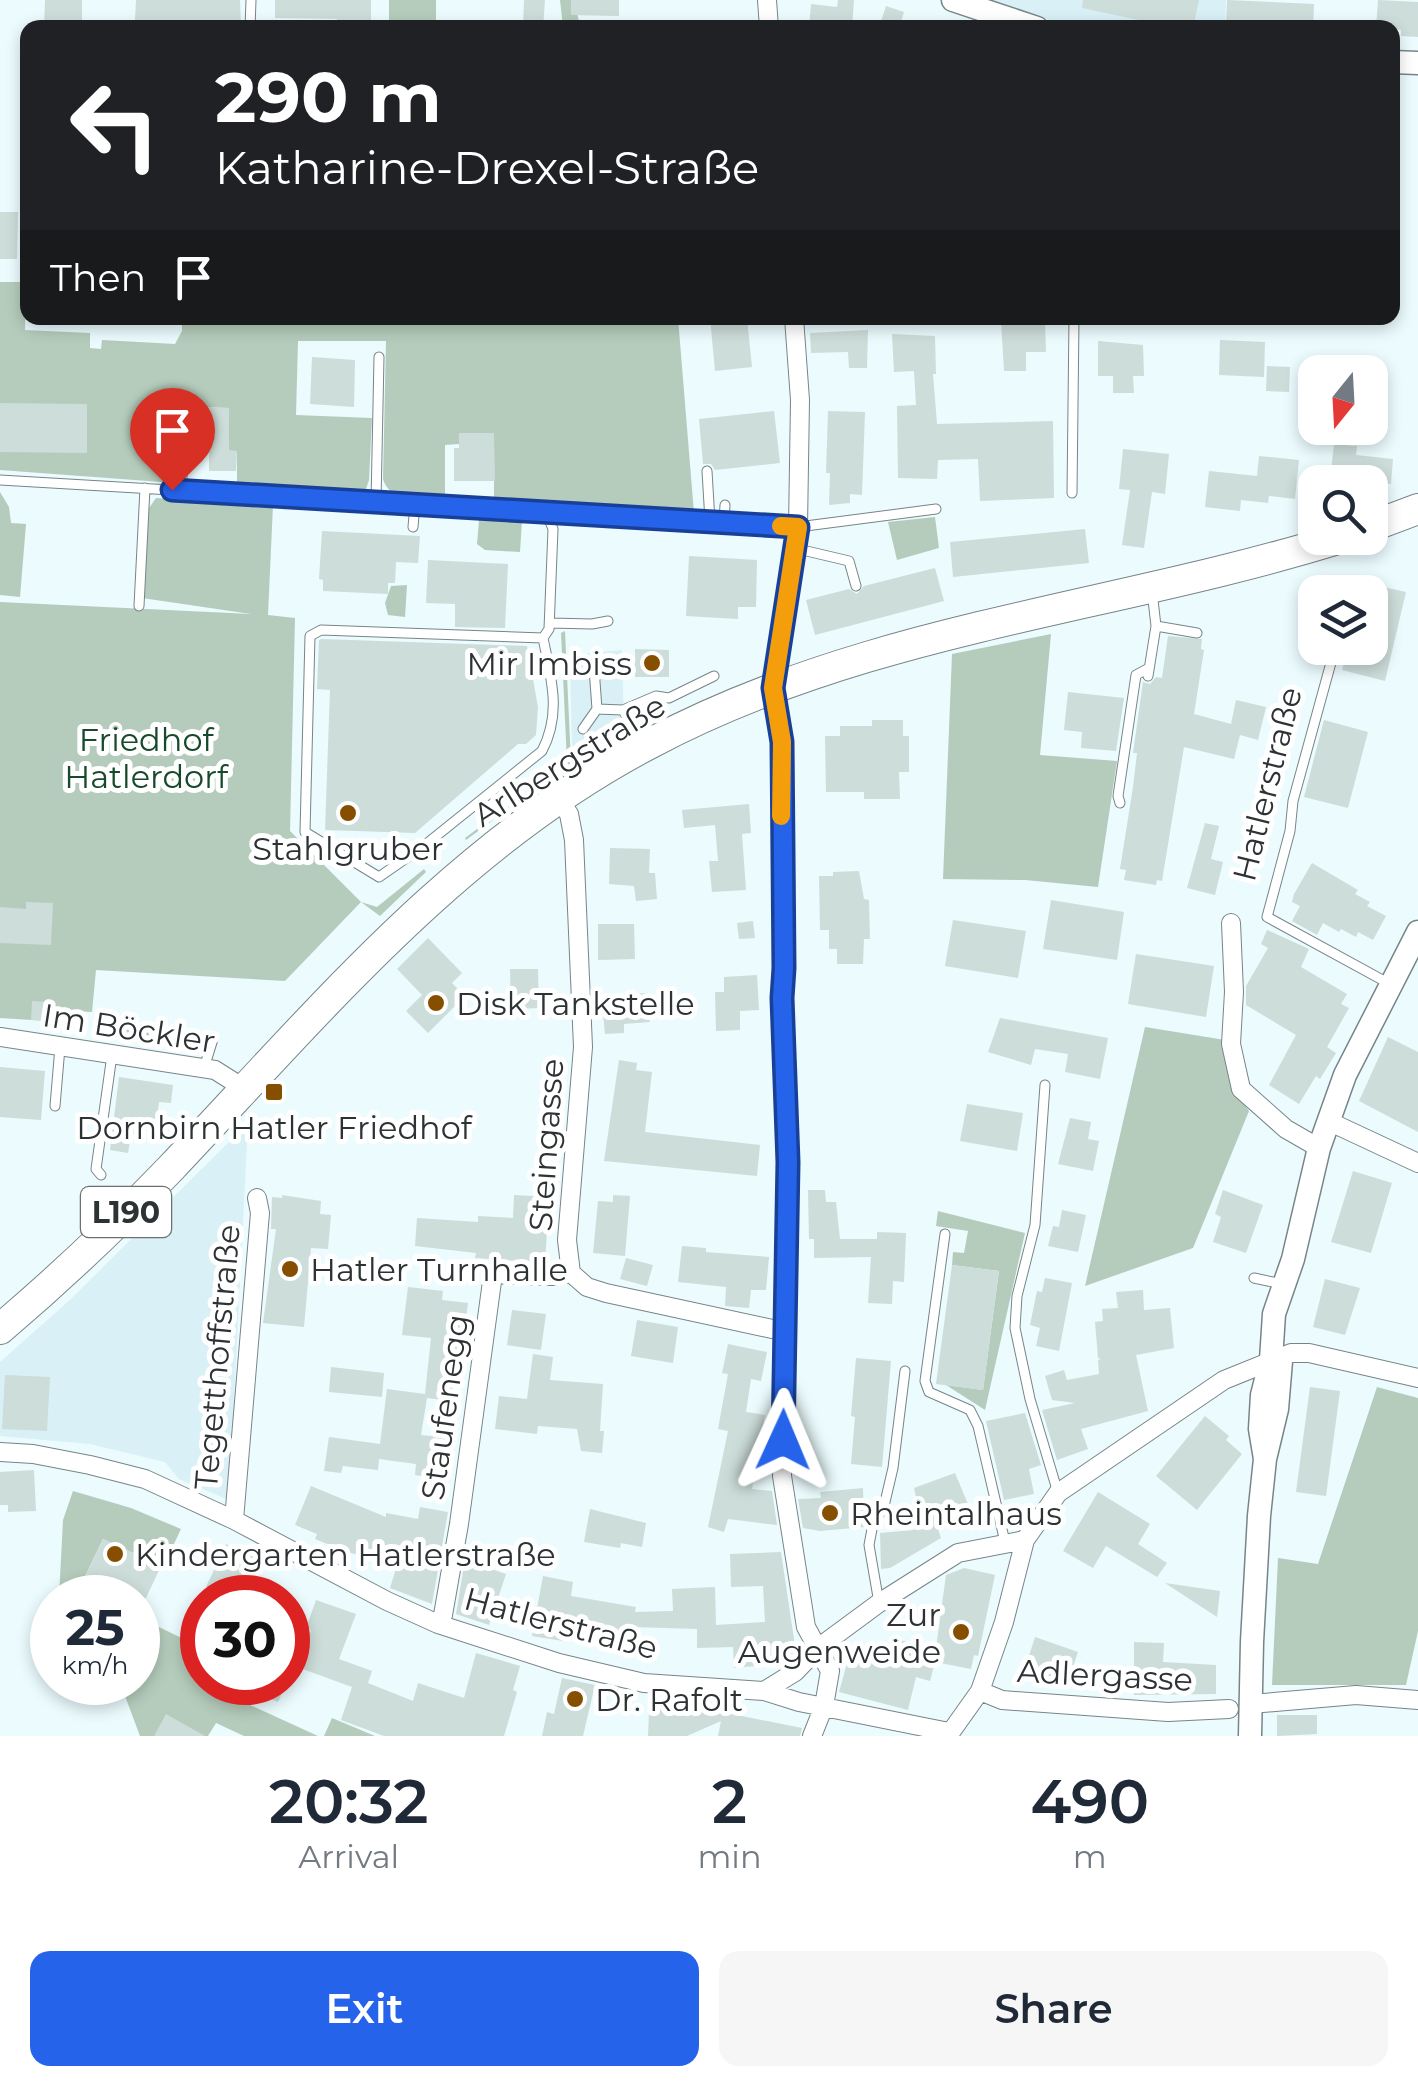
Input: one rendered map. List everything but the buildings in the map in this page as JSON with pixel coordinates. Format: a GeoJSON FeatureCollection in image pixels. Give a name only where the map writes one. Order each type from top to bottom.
{"type":"FeatureCollection","features":[{"type":"Feature","properties":{"kind":"main road"},"geometry":{"type":"LineString","coordinates":[[1388,520],[1418,508]]}},
{"type":"Feature","properties":{"kind":"main road","name":"Arlbergstraße"},"geometry":{"type":"LineString","coordinates":[[0,1329],[167,1172],[412,915],[466,868],[559,800],[643,747],[773,688],[864,655],[1298,549]]}},
{"type":"Feature","properties":{"kind":"street"},"geometry":{"type":"LineString","coordinates":[[953,0],[1013,20]]}},
{"type":"Feature","properties":{"kind":"street"},"geometry":{"type":"LineString","coordinates":[[795,325],[800,400],[798,527],[773,688],[782,742],[782,998],[788,1162],[782,1476],[806,1627],[830,1671],[824,1706],[812,1736]]}},
{"type":"Feature","properties":{"kind":"street","name":"Steingasse"},"geometry":{"type":"LineString","coordinates":[[559,800],[569,814],[574,840],[583,1047],[567,1240],[570,1273],[588,1287],[606,1293],[786,1332]]}},
{"type":"Feature","properties":{"kind":"street"},"geometry":{"type":"LineString","coordinates":[[1231,923],[1231,1044],[1241,1089],[1286,1130],[1320,1148]]}},
{"type":"Feature","properties":{"kind":"street"},"geometry":{"type":"LineString","coordinates":[[1276,1358],[1274,1314],[1293,1259],[1328,1121],[1345,1075],[1418,932]]}},
{"type":"Feature","properties":{"kind":"street","name":"Im Böckler"},"geometry":{"type":"LineString","coordinates":[[0,1037],[204,1068],[226,1074],[244,1088]]}},
{"type":"Feature","properties":{"kind":"street"},"geometry":{"type":"LineString","coordinates":[[1328,1121],[1418,1162]]}},
{"type":"Feature","properties":{"kind":"street","name":"Tegetthoffstraße"},"geometry":{"type":"LineString","coordinates":[[234,1520],[260,1213],[257,1198]]}},
{"type":"Feature","properties":{"kind":"street"},"geometry":{"type":"LineString","coordinates":[[1250,1736],[1240,1706],[1264,1459],[1260,1429],[1262,1395],[1292,1300],[1293,1259]]}},
{"type":"Feature","properties":{"kind":"street","name":"Staufenegg"},"geometry":{"type":"LineString","coordinates":[[438,1624],[443,1615],[459,1524],[493,1274],[570,1273]]}},
{"type":"Feature","properties":{"kind":"street"},"geometry":{"type":"LineString","coordinates":[[764,1691],[948,1734],[980,1690],[1004,1622],[1025,1540],[1058,1493],[1190,1401],[1239,1372],[1276,1358],[1308,1354],[1418,1378]]}},
{"type":"Feature","properties":{"kind":"street","name":"Hatlerstraße"},"geometry":{"type":"LineString","coordinates":[[0,1452],[105,1468],[145,1480],[234,1520],[438,1624],[560,1663],[644,1683],[764,1691]]}},
{"type":"Feature","properties":{"kind":"street"},"geometry":{"type":"LineString","coordinates":[[764,1691],[795,1672],[818,1648],[879,1603],[958,1553],[1025,1540]]}},
{"type":"Feature","properties":{"kind":"street","name":"Adlergasse"},"geometry":{"type":"LineString","coordinates":[[980,1690],[1002,1700],[1168,1712],[1356,1695],[1418,1700]]}},
{"type":"Feature","properties":{"kind":"lane"},"geometry":{"type":"LineString","coordinates":[[1072,494],[1074,325]]}},
{"type":"Feature","properties":{"kind":"lane"},"geometry":{"type":"LineString","coordinates":[[376,502],[379,357]]}},
{"type":"Feature","properties":{"kind":"lane"},"geometry":{"type":"LineString","coordinates":[[707,471],[710,521]]}},
{"type":"Feature","properties":{"kind":"lane"},"geometry":{"type":"LineString","coordinates":[[0,480],[798,527],[936,510]]}},
{"type":"Feature","properties":{"kind":"lane"},"geometry":{"type":"LineString","coordinates":[[139,606],[145,488]]}},
{"type":"Feature","properties":{"kind":"lane"},"geometry":{"type":"LineString","coordinates":[[413,528],[414,504]]}},
{"type":"Feature","properties":{"kind":"lane"},"geometry":{"type":"LineString","coordinates":[[724,522],[725,505]]}},
{"type":"Feature","properties":{"kind":"lane"},"geometry":{"type":"LineString","coordinates":[[544,638],[321,630],[310,636],[305,832],[379,876],[425,845],[542,751],[552,732],[556,704],[544,638],[550,623],[553,529],[546,512]]}},
{"type":"Feature","properties":{"kind":"lane"},"geometry":{"type":"LineString","coordinates":[[624,517],[624,531]]}},
{"type":"Feature","properties":{"kind":"lane"},"geometry":{"type":"LineString","coordinates":[[794,548],[849,561],[856,586]]}},
{"type":"Feature","properties":{"kind":"lane"},"geometry":{"type":"LineString","coordinates":[[1120,803],[1136,675],[1148,672],[1156,626],[1152,587]]}},
{"type":"Feature","properties":{"kind":"lane"},"geometry":{"type":"LineString","coordinates":[[550,623],[592,624],[608,620]]}},
{"type":"Feature","properties":{"kind":"lane"},"geometry":{"type":"LineString","coordinates":[[1156,626],[1197,634]]}},
{"type":"Feature","properties":{"kind":"lane","name":"Hatlerstraße"},"geometry":{"type":"LineString","coordinates":[[1330,665],[1266,917],[1390,984]]}},
{"type":"Feature","properties":{"kind":"lane"},"geometry":{"type":"LineString","coordinates":[[583,729],[596,709],[594,668]]}},
{"type":"Feature","properties":{"kind":"lane"},"geometry":{"type":"LineString","coordinates":[[596,709],[623,710],[656,696],[669,698],[714,676]]}},
{"type":"Feature","properties":{"kind":"lane"},"geometry":{"type":"LineString","coordinates":[[685,690],[701,720]]}},
{"type":"Feature","properties":{"kind":"lane"},"geometry":{"type":"LineString","coordinates":[[623,710],[643,747]]}},
{"type":"Feature","properties":{"kind":"lane"},"geometry":{"type":"LineString","coordinates":[[204,1068],[213,1038]]}},
{"type":"Feature","properties":{"kind":"lane"},"geometry":{"type":"LineString","coordinates":[[55,1106],[60,1047]]}},
{"type":"Feature","properties":{"kind":"lane"},"geometry":{"type":"LineString","coordinates":[[101,1175],[96,1169],[112,1055]]}},
{"type":"Feature","properties":{"kind":"lane"},"geometry":{"type":"LineString","coordinates":[[1046,1086],[1035,1225],[1017,1296],[1015,1328],[1030,1399],[1058,1493]]}},
{"type":"Feature","properties":{"kind":"lane"},"geometry":{"type":"LineString","coordinates":[[945,1234],[925,1381],[929,1392],[970,1410],[978,1426],[1005,1542]]}},
{"type":"Feature","properties":{"kind":"lane"},"geometry":{"type":"LineString","coordinates":[[1254,1278],[1282,1284]]}},
{"type":"Feature","properties":{"kind":"lane"},"geometry":{"type":"LineString","coordinates":[[879,1603],[869,1545],[894,1468],[905,1371]]}},
{"type":"Feature","properties":{"kind":"shaded area"},"geometry":{"type":"Polygon","coordinates":[[[985,0],[1226,0],[1225,20],[1049,20],[985,0]]]}},
{"type":"Feature","properties":{"kind":"shaded area"},"geometry":{"type":"Polygon","coordinates":[[[622,650],[624,730],[585,753],[572,745],[570,655],[622,650]]]}},
{"type":"Feature","properties":{"kind":"shaded area"},"geometry":{"type":"Polygon","coordinates":[[[248,1123],[229,1500],[179,1479],[165,1462],[90,1444],[0,1436],[0,1362],[71,1299],[248,1123]]]}},
{"type":"Feature","properties":{"kind":"green space"},"geometry":{"type":"Polygon","coordinates":[[[389,0],[436,0],[436,20],[389,20],[389,0]]]}},
{"type":"Feature","properties":{"kind":"green space"},"geometry":{"type":"Polygon","coordinates":[[[560,0],[574,0],[579,20],[562,20],[560,0]]]}},
{"type":"Feature","properties":{"kind":"green space"},"geometry":{"type":"Polygon","coordinates":[[[0,282],[20,282],[20,325],[25,325],[25,330],[90,333],[90,348],[101,349],[102,340],[175,344],[182,325],[679,325],[694,513],[494,501],[494,433],[459,433],[459,444],[445,445],[445,499],[409,498],[393,493],[383,479],[386,341],[298,341],[296,415],[372,418],[369,480],[366,489],[358,494],[237,488],[237,451],[229,451],[229,408],[198,407],[198,450],[188,450],[188,484],[0,470],[0,282]]]}},
{"type":"Feature","properties":{"kind":"green space"},"geometry":{"type":"Polygon","coordinates":[[[0,492],[9,507],[11,523],[26,524],[20,597],[0,595],[0,492]]]}},
{"type":"Feature","properties":{"kind":"green space","name":"Friedhof Hatlerdorf"},"geometry":{"type":"Polygon","coordinates":[[[156,498],[273,505],[268,615],[295,618],[290,831],[361,902],[285,981],[96,970],[92,1012],[49,1010],[48,1021],[0,1018],[0,602],[251,614],[142,598],[147,511],[156,498]]]}},
{"type":"Feature","properties":{"kind":"green space"},"geometry":{"type":"Polygon","coordinates":[[[935,517],[939,548],[897,560],[888,522],[935,517]]]}},
{"type":"Feature","properties":{"kind":"green space"},"geometry":{"type":"Polygon","coordinates":[[[479,520],[522,520],[520,552],[485,550],[477,544],[479,520]]]}},
{"type":"Feature","properties":{"kind":"green space"},"geometry":{"type":"Polygon","coordinates":[[[407,585],[405,617],[388,615],[385,603],[391,586],[407,585]]]}},
{"type":"Feature","properties":{"kind":"green space"},"geometry":{"type":"Polygon","coordinates":[[[565,631],[571,763],[466,840],[567,762],[561,633],[565,631]]]}},
{"type":"Feature","properties":{"kind":"green space"},"geometry":{"type":"Polygon","coordinates":[[[1051,634],[1040,755],[1117,761],[1098,887],[1025,880],[943,879],[952,654],[1051,634]]]}},
{"type":"Feature","properties":{"kind":"green space"},"geometry":{"type":"Polygon","coordinates":[[[424,869],[426,872],[380,916],[361,902],[377,907],[424,869]]]}},
{"type":"Feature","properties":{"kind":"green space"},"geometry":{"type":"Polygon","coordinates":[[[112,1024],[206,1037],[200,1054],[193,1053],[193,1044],[111,1032],[112,1024]]]}},
{"type":"Feature","properties":{"kind":"green space"},"geometry":{"type":"Polygon","coordinates":[[[1145,1027],[1225,1040],[1231,1078],[1249,1111],[1193,1248],[1085,1286],[1145,1027]]]}},
{"type":"Feature","properties":{"kind":"green space"},"geometry":{"type":"Polygon","coordinates":[[[938,1211],[1025,1233],[985,1410],[946,1385],[983,1390],[999,1271],[952,1265],[953,1252],[964,1253],[968,1231],[936,1226],[938,1211]]]}},
{"type":"Feature","properties":{"kind":"green space"},"geometry":{"type":"Polygon","coordinates":[[[1377,1387],[1418,1398],[1418,1631],[1406,1685],[1272,1685],[1278,1558],[1318,1564],[1377,1387]]]}},
{"type":"Feature","properties":{"kind":"green space","name":"Kindergarten Hatlerstraße"},"geometry":{"type":"Polygon","coordinates":[[[73,1491],[131,1508],[181,1529],[163,1567],[103,1539],[86,1575],[60,1575],[63,1520],[73,1491]]]}},
{"type":"Feature","properties":{"kind":"green space"},"geometry":{"type":"Polygon","coordinates":[[[160,1627],[180,1637],[180,1705],[250,1705],[318,1736],[244,1736],[216,1723],[208,1736],[140,1736],[128,1705],[160,1705],[160,1627]]]}},
{"type":"Feature","properties":{"kind":"green space"},"geometry":{"type":"Polygon","coordinates":[[[332,1718],[375,1736],[324,1736],[332,1718]]]}},
{"type":"Feature","properties":{"kind":"slow traffic"},"geometry":{"type":"LineString","coordinates":[[781,526],[798,527],[773,688],[782,742],[781,816]]}},
{"type":"Feature","properties":{"kind":"place","name":"Mir Imbiss"},"geometry":{"type":"Point","coordinates":[652,663]}},
{"type":"Feature","properties":{"kind":"place","name":"Stahlgruber"},"geometry":{"type":"Point","coordinates":[348,813]}},
{"type":"Feature","properties":{"kind":"place","name":"Disk Tankstelle"},"geometry":{"type":"Point","coordinates":[436,1003]}},
{"type":"Feature","properties":{"kind":"place","name":"Dornbirn Hatler Friedhof"},"geometry":{"type":"Point","coordinates":[274,1092]}},
{"type":"Feature","properties":{"kind":"place","name":"Hatler Turnhalle"},"geometry":{"type":"Point","coordinates":[290,1269]}},
{"type":"Feature","properties":{"kind":"place","name":"Rheintalhaus"},"geometry":{"type":"Point","coordinates":[830,1513]}},
{"type":"Feature","properties":{"kind":"place","name":"Kindergarten Hatlerstraße"},"geometry":{"type":"Point","coordinates":[115,1554]}},
{"type":"Feature","properties":{"kind":"place","name":"Zur Augenweide"},"geometry":{"type":"Point","coordinates":[961,1632]}},
{"type":"Feature","properties":{"kind":"place","name":"Dr. Rafolt"},"geometry":{"type":"Point","coordinates":[575,1699]}},
{"type":"Feature","properties":{"kind":"route"},"geometry":{"type":"LineString","coordinates":[[172,490],[798,527],[773,688],[782,742],[782,998],[788,1162],[783,1440]]}}]}
